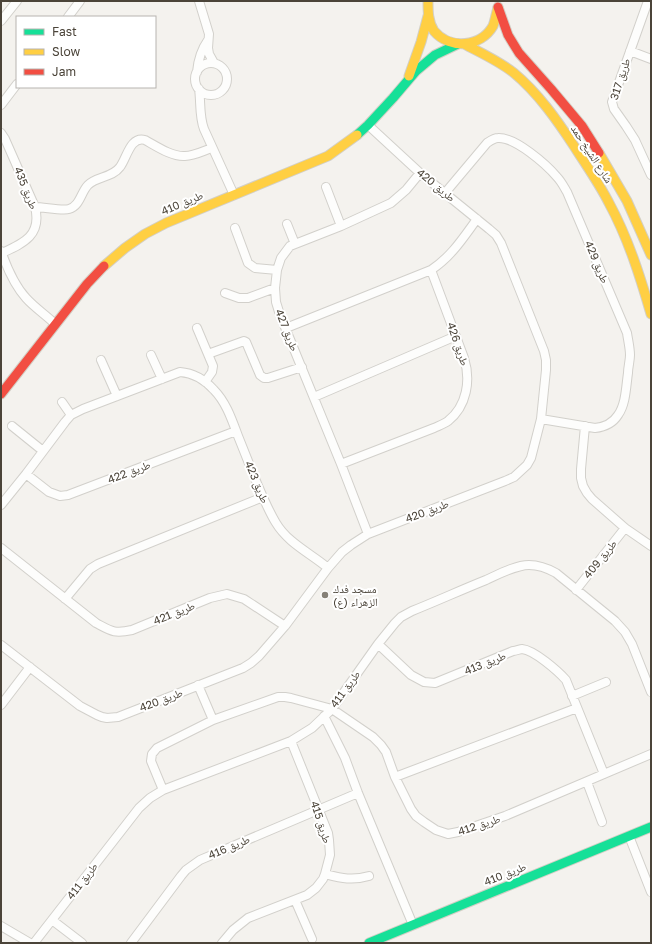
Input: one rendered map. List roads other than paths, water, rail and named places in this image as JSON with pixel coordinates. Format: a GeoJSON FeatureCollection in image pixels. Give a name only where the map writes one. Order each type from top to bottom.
{"type":"FeatureCollection","features":[{"type":"Feature","properties":{"kind":"street"},"geometry":{"type":"LineString","coordinates":[[1,21],[16,1]]}},
{"type":"Feature","properties":{"kind":"street"},"geometry":{"type":"LineString","coordinates":[[69,16],[80,1]]}},
{"type":"Feature","properties":{"kind":"street"},"geometry":{"type":"LineString","coordinates":[[199,1],[208,28],[209,54],[214,63]]}},
{"type":"Feature","properties":{"kind":"street"},"geometry":{"type":"LineString","coordinates":[[427,1],[428,16]]}},
{"type":"Feature","properties":{"kind":"street","name":"طريق 317"},"geometry":{"type":"LineString","coordinates":[[648,1],[613,98],[612,106],[635,140],[651,175]]}},
{"type":"Feature","properties":{"kind":"street","name":"شارع الشيخ حمد"},"geometry":{"type":"LineString","coordinates":[[497,3],[508,35],[519,53],[582,126],[606,165],[627,201],[651,254]]}},
{"type":"Feature","properties":{"kind":"street","name":"طريق 410"},"geometry":{"type":"LineString","coordinates":[[1,394],[87,284],[103,267],[125,248],[145,234],[166,223],[328,156],[368,125],[416,71],[436,55],[461,44],[473,42],[488,33],[494,25],[497,16],[497,3]]}},
{"type":"Feature","properties":{"kind":"street","name":"شارع الشيخ حمد"},"geometry":{"type":"LineString","coordinates":[[428,16],[430,24],[439,35],[450,42],[461,44],[487,56],[520,79],[537,97],[566,134],[596,179],[610,204],[634,258],[651,314]]}},
{"type":"Feature","properties":{"kind":"street","name":"طريق 410"},"geometry":{"type":"LineString","coordinates":[[407,81],[417,55],[428,16]]}},
{"type":"Feature","properties":{"kind":"street"},"geometry":{"type":"LineString","coordinates":[[209,37],[199,57],[196,76],[202,125],[234,195]]}},
{"type":"Feature","properties":{"kind":"street"},"geometry":{"type":"LineString","coordinates":[[630,51],[651,59]]}},
{"type":"Feature","properties":{"kind":"street"},"geometry":{"type":"LineString","coordinates":[[197,72],[202,66],[214,63],[223,68],[227,79],[226,86],[223,90],[216,94],[204,94],[198,89]]}},
{"type":"Feature","properties":{"kind":"street"},"geometry":{"type":"LineString","coordinates":[[1,105],[16,85]]}},
{"type":"Feature","properties":{"kind":"street"},"geometry":{"type":"LineString","coordinates":[[201,109],[212,95]]}},
{"type":"Feature","properties":{"kind":"street","name":"طريق 420"},"geometry":{"type":"LineString","coordinates":[[1,645],[80,706],[97,715],[107,718],[118,716],[243,668],[259,656],[285,626],[328,568],[342,552],[368,534],[514,477],[527,465],[531,458],[541,419],[546,360],[544,351],[501,243],[496,235],[445,192],[420,174],[368,125]]}},
{"type":"Feature","properties":{"kind":"street","name":"طريق 435"},"geometry":{"type":"LineString","coordinates":[[1,133],[35,207],[37,218],[32,233],[24,242],[1,252],[13,280],[20,291],[55,324]]}},
{"type":"Feature","properties":{"kind":"street","name":"طريق 429"},"geometry":{"type":"LineString","coordinates":[[445,192],[487,143],[497,138],[516,143],[539,160],[556,176],[567,192],[627,333],[630,354],[624,398],[618,416],[608,425],[595,428],[541,419]]}},
{"type":"Feature","properties":{"kind":"street"},"geometry":{"type":"LineString","coordinates":[[35,207],[64,210],[74,207],[84,189],[89,184],[111,175],[118,170],[132,143],[137,140],[145,140],[172,154],[180,156],[190,156],[212,148]]}},
{"type":"Feature","properties":{"kind":"street","name":"طريق 427"},"geometry":{"type":"LineString","coordinates":[[368,534],[302,366],[280,315],[276,302],[275,288],[277,270],[280,258],[290,246],[341,226],[391,203],[406,190],[420,174]]}},
{"type":"Feature","properties":{"kind":"street"},"geometry":{"type":"LineString","coordinates":[[326,187],[341,226]]}},
{"type":"Feature","properties":{"kind":"street"},"geometry":{"type":"LineString","coordinates":[[286,328],[431,270],[453,252],[477,219]]}},
{"type":"Feature","properties":{"kind":"street"},"geometry":{"type":"LineString","coordinates":[[287,224],[295,244]]}},
{"type":"Feature","properties":{"kind":"street"},"geometry":{"type":"LineString","coordinates":[[235,228],[246,259],[251,266],[259,269],[277,270]]}},
{"type":"Feature","properties":{"kind":"street","name":"طريق 426"},"geometry":{"type":"LineString","coordinates":[[341,464],[434,428],[447,421],[456,412],[465,396],[468,378],[467,368],[431,270]]}},
{"type":"Feature","properties":{"kind":"street"},"geometry":{"type":"LineString","coordinates":[[225,293],[239,298],[248,298],[275,288]]}},
{"type":"Feature","properties":{"kind":"street"},"geometry":{"type":"LineString","coordinates":[[196,328],[212,363],[213,369],[211,375],[205,382]]}},
{"type":"Feature","properties":{"kind":"street"},"geometry":{"type":"LineString","coordinates":[[314,397],[456,336]]}},
{"type":"Feature","properties":{"kind":"street"},"geometry":{"type":"LineString","coordinates":[[208,354],[244,341],[246,342],[260,375],[264,378],[268,378],[302,366]]}},
{"type":"Feature","properties":{"kind":"street"},"geometry":{"type":"LineString","coordinates":[[152,355],[162,379]]}},
{"type":"Feature","properties":{"kind":"street"},"geometry":{"type":"LineString","coordinates":[[101,360],[117,396]]}},
{"type":"Feature","properties":{"kind":"street","name":"طريق 423"},"geometry":{"type":"LineString","coordinates":[[1,505],[71,415],[180,372],[191,374],[215,390],[221,399],[229,414],[263,497],[275,522],[286,536],[298,547],[328,568]]}},
{"type":"Feature","properties":{"kind":"street"},"geometry":{"type":"LineString","coordinates":[[62,402],[71,415]]}},
{"type":"Feature","properties":{"kind":"street"},"geometry":{"type":"LineString","coordinates":[[12,426],[43,451]]}},
{"type":"Feature","properties":{"kind":"street"},"geometry":{"type":"LineString","coordinates":[[585,426],[581,469],[583,486],[592,499],[625,528],[651,546]]}},
{"type":"Feature","properties":{"kind":"street","name":"طريق 422"},"geometry":{"type":"LineString","coordinates":[[26,474],[49,492],[60,496],[68,495],[236,430]]}},
{"type":"Feature","properties":{"kind":"street"},"geometry":{"type":"LineString","coordinates":[[65,599],[84,575],[98,564],[263,497]]}},
{"type":"Feature","properties":{"kind":"street","name":"طريق 409"},"geometry":{"type":"LineString","coordinates":[[576,590],[625,528]]}},
{"type":"Feature","properties":{"kind":"street","name":"طريق 421"},"geometry":{"type":"LineString","coordinates":[[1,548],[96,623],[112,632],[132,630],[210,598],[227,594],[244,599],[285,626]]}},
{"type":"Feature","properties":{"kind":"street","name":"طريق 411"},"geometry":{"type":"LineString","coordinates":[[34,943],[139,808],[150,798],[163,790],[291,741],[312,728],[332,709],[378,644],[395,623],[406,614],[495,576],[520,566],[530,565],[548,568],[556,573],[615,621],[625,632],[632,644],[651,692]]}},
{"type":"Feature","properties":{"kind":"street","name":"طريق 413"},"geometry":{"type":"LineString","coordinates":[[378,644],[411,675],[424,682],[435,684],[513,651],[522,649],[532,652],[560,673],[566,680],[604,774]]}},
{"type":"Feature","properties":{"kind":"street"},"geometry":{"type":"LineString","coordinates":[[1,705],[30,667]]}},
{"type":"Feature","properties":{"kind":"street"},"geometry":{"type":"LineString","coordinates":[[572,696],[606,682]]}},
{"type":"Feature","properties":{"kind":"street"},"geometry":{"type":"LineString","coordinates":[[198,685],[213,720]]}},
{"type":"Feature","properties":{"kind":"street","name":"طريق 412"},"geometry":{"type":"LineString","coordinates":[[163,790],[151,761],[154,750],[213,720],[278,697],[311,702],[332,709],[373,737],[386,752],[395,778],[416,816],[436,830],[448,834],[505,816],[651,754]]}},
{"type":"Feature","properties":{"kind":"street"},"geometry":{"type":"LineString","coordinates":[[395,778],[577,708]]}},
{"type":"Feature","properties":{"kind":"street"},"geometry":{"type":"LineString","coordinates":[[324,716],[345,758],[413,925]]}},
{"type":"Feature","properties":{"kind":"street","name":"طريق 415"},"geometry":{"type":"LineString","coordinates":[[222,943],[233,930],[248,918],[312,892],[320,884],[325,874],[330,855],[328,833],[291,741]]}},
{"type":"Feature","properties":{"kind":"street"},"geometry":{"type":"LineString","coordinates":[[587,782],[602,822]]}},
{"type":"Feature","properties":{"kind":"street","name":"طريق 416"},"geometry":{"type":"LineString","coordinates":[[131,943],[181,876],[193,864],[207,856],[358,793]]}},
{"type":"Feature","properties":{"kind":"street","name":"طريق 410"},"geometry":{"type":"LineString","coordinates":[[369,943],[651,827]]}},
{"type":"Feature","properties":{"kind":"street"},"geometry":{"type":"LineString","coordinates":[[629,836],[649,880],[651,892]]}},
{"type":"Feature","properties":{"kind":"street"},"geometry":{"type":"LineString","coordinates":[[325,874],[348,879],[369,876]]}},
{"type":"Feature","properties":{"kind":"street"},"geometry":{"type":"LineString","coordinates":[[295,900],[312,939]]}},
{"type":"Feature","properties":{"kind":"street"},"geometry":{"type":"LineString","coordinates":[[52,920],[82,943]]}},
{"type":"Feature","properties":{"kind":"street"},"geometry":{"type":"LineString","coordinates":[[1,926],[30,943]]}},
{"type":"Feature","properties":{"kind":"place","name":"مسجد فدك الزهراء (ع)"},"geometry":{"type":"Point","coordinates":[325,595]}}]}
